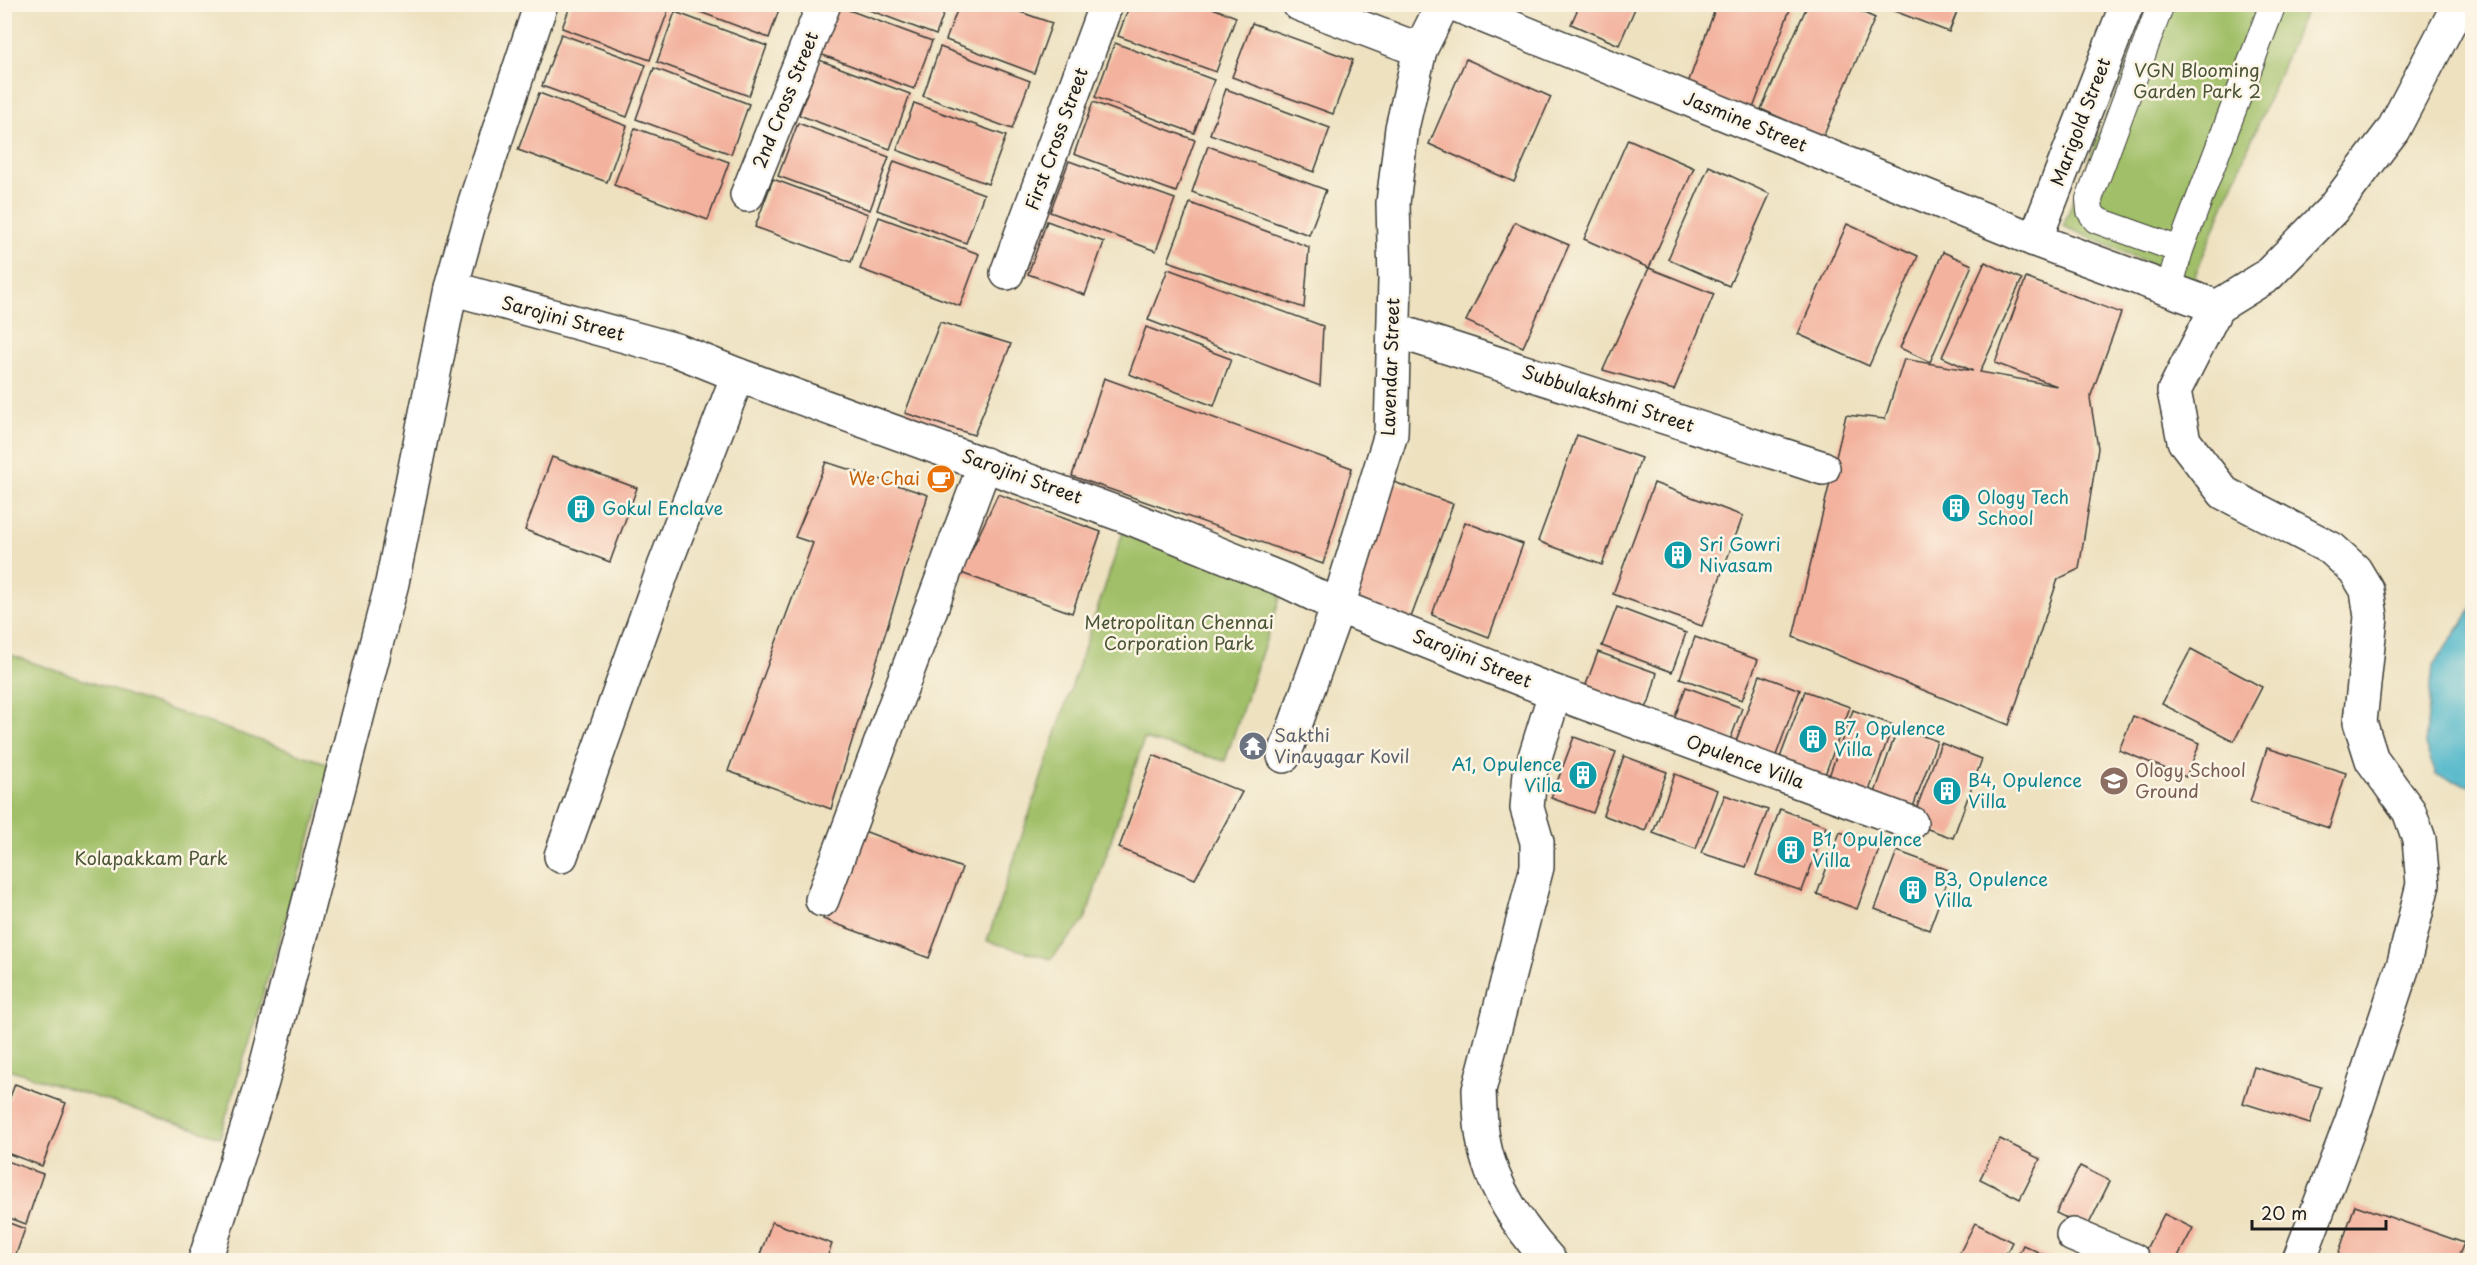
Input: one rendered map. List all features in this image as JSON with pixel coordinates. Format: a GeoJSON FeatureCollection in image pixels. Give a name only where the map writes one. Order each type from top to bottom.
{"type":"FeatureCollection","features":[{"type":"Feature","properties":{"kind":"street"},"geometry":{"type":"LineString","coordinates":[[206,1260],[262,1082],[392,583],[451,288],[475,202],[541,4]]}},
{"type":"Feature","properties":{"kind":"street","name":"2nd Cross Street"},"geometry":{"type":"LineString","coordinates":[[747,195],[824,4]]}},
{"type":"Feature","properties":{"kind":"street","name":"First Cross Street"},"geometry":{"type":"LineString","coordinates":[[1007,273],[1106,4]]}},
{"type":"Feature","properties":{"kind":"street"},"geometry":{"type":"LineString","coordinates":[[1299,4],[1420,50]]}},
{"type":"Feature","properties":{"kind":"street","name":"Lavendar Street"},"geometry":{"type":"LineString","coordinates":[[1284,756],[1338,606],[1391,434],[1394,330],[1393,203],[1402,128],[1420,50],[1443,4]]}},
{"type":"Feature","properties":{"kind":"street","name":"Jasmine Street"},"geometry":{"type":"LineString","coordinates":[[1454,4],[2035,240],[2217,307]]}},
{"type":"Feature","properties":{"kind":"street","name":"Marigold Street"},"geometry":{"type":"LineString","coordinates":[[2035,240],[2127,4]]}},
{"type":"Feature","properties":{"kind":"street"},"geometry":{"type":"LineString","coordinates":[[2299,1260],[2352,1120],[2404,963],[2423,884],[2419,838],[2409,811],[2372,760],[2360,722],[2371,617],[2367,590],[2355,570],[2332,549],[2224,493],[2184,441],[2174,391],[2217,307],[2267,276],[2332,210],[2392,130],[2459,4]]}},
{"type":"Feature","properties":{"kind":"street","name":"Sarojini Street"},"geometry":{"type":"LineString","coordinates":[[451,288],[676,350],[738,375],[1139,521],[1286,581],[1338,606],[1567,697]]}},
{"type":"Feature","properties":{"kind":"street","name":"Subbulakshmi Street"},"geometry":{"type":"LineString","coordinates":[[1394,330],[1822,468]]}},
{"type":"Feature","properties":{"kind":"street"},"geometry":{"type":"LineString","coordinates":[[561,856],[664,567],[738,375]]}},
{"type":"Feature","properties":{"kind":"street"},"geometry":{"type":"LineString","coordinates":[[822,900],[986,464]]}},
{"type":"Feature","properties":{"kind":"street"},"geometry":{"type":"LineString","coordinates":[[1549,1260],[1531,1240],[1507,1202],[1488,1161],[1481,1127],[1479,1090],[1537,867],[1538,842],[1527,808],[1530,773],[1567,697]]}},
{"type":"Feature","properties":{"kind":"street","name":"Opulence Villa"},"geometry":{"type":"LineString","coordinates":[[1567,697],[1911,823]]}},
{"type":"Feature","properties":{"kind":"street"},"geometry":{"type":"LineString","coordinates":[[2073,1235],[2133,1260]]}},
{"type":"Feature","properties":{"kind":"lane"},"geometry":{"type":"LineString","coordinates":[[2161,4],[2089,198],[2090,211],[2096,220],[2180,250]]}},
{"type":"Feature","properties":{"kind":"lane"},"geometry":{"type":"LineString","coordinates":[[2169,289],[2180,250],[2273,4]]}},
{"type":"Feature","properties":{"kind":"green space","name":"VGN Blooming Garden Park 2"},"geometry":{"type":"Polygon","coordinates":[[[2150,5],[2308,5],[2192,282],[2063,226],[2150,5]]]}},
{"type":"Feature","properties":{"kind":"green space","name":"Metropolitan Chennai Corporation Park"},"geometry":{"type":"Polygon","coordinates":[[[1128,517],[1286,581],[1225,761],[1144,739],[1085,920],[1051,959],[987,941],[1128,517]]]}},
{"type":"Feature","properties":{"kind":"green space","name":"Kolapakkam Park"},"geometry":{"type":"Polygon","coordinates":[[[5,653],[332,765],[220,1137],[5,1068],[5,653]]]}},
{"type":"Feature","properties":{"kind":"water"},"geometry":{"type":"Polygon","coordinates":[[[2472,608],[2472,787],[2436,775],[2425,745],[2433,666],[2472,608]]]}},
{"type":"Feature","properties":{"kind":"building"},"geometry":{"type":"Polygon","coordinates":[[[571,4],[652,4],[668,11],[650,60],[562,28],[571,4]]]}},
{"type":"Feature","properties":{"kind":"building"},"geometry":{"type":"Polygon","coordinates":[[[679,4],[781,4],[769,38],[679,4]]]}},
{"type":"Feature","properties":{"kind":"building"},"geometry":{"type":"Polygon","coordinates":[[[853,4],[947,4],[936,35],[853,4]]]}},
{"type":"Feature","properties":{"kind":"building"},"geometry":{"type":"Polygon","coordinates":[[[1130,4],[1202,4],[1236,17],[1216,72],[1118,36],[1130,4]]]}},
{"type":"Feature","properties":{"kind":"building"},"geometry":{"type":"Polygon","coordinates":[[[1580,4],[1637,4],[1619,45],[1571,24],[1580,4]]]}},
{"type":"Feature","properties":{"kind":"building"},"geometry":{"type":"Polygon","coordinates":[[[1717,4],[1792,4],[1752,111],[1687,86],[1717,4]]]}},
{"type":"Feature","properties":{"kind":"building"},"geometry":{"type":"Polygon","coordinates":[[[1808,4],[1844,4],[1875,18],[1823,137],[1761,109],[1808,4]]]}},
{"type":"Feature","properties":{"kind":"building"},"geometry":{"type":"Polygon","coordinates":[[[1891,4],[1960,4],[1949,32],[1889,9],[1891,4]]]}},
{"type":"Feature","properties":{"kind":"building"},"geometry":{"type":"Polygon","coordinates":[[[959,5],[1000,5],[1052,23],[1034,73],[946,40],[959,5]]]}},
{"type":"Feature","properties":{"kind":"building"},"geometry":{"type":"Polygon","coordinates":[[[838,6],[932,41],[914,89],[820,54],[838,6]]]}},
{"type":"Feature","properties":{"kind":"building"},"geometry":{"type":"Polygon","coordinates":[[[675,12],[767,46],[749,96],[657,62],[675,12]]]}},
{"type":"Feature","properties":{"kind":"building"},"geometry":{"type":"Polygon","coordinates":[[[1252,23],[1353,60],[1333,114],[1232,77],[1252,23]]]}},
{"type":"Feature","properties":{"kind":"building"},"geometry":{"type":"Polygon","coordinates":[[[561,34],[646,65],[627,117],[542,86],[561,34]]]}},
{"type":"Feature","properties":{"kind":"building"},"geometry":{"type":"Polygon","coordinates":[[[1115,43],[1214,80],[1194,133],[1095,97],[1115,43]]]}},
{"type":"Feature","properties":{"kind":"building"},"geometry":{"type":"Polygon","coordinates":[[[940,47],[1030,81],[1012,129],[923,96],[940,47]]]}},
{"type":"Feature","properties":{"kind":"building"},"geometry":{"type":"Polygon","coordinates":[[[1466,59],[1551,97],[1514,182],[1429,144],[1466,59]]]}},
{"type":"Feature","properties":{"kind":"building"},"geometry":{"type":"Polygon","coordinates":[[[819,60],[910,94],[890,149],[799,115],[819,60]]]}},
{"type":"Feature","properties":{"kind":"building"},"geometry":{"type":"Polygon","coordinates":[[[654,68],[749,104],[731,154],[636,119],[654,68]]]}},
{"type":"Feature","properties":{"kind":"building"},"geometry":{"type":"Polygon","coordinates":[[[1226,89],[1330,128],[1314,172],[1210,134],[1226,89]]]}},
{"type":"Feature","properties":{"kind":"building"},"geometry":{"type":"Polygon","coordinates":[[[539,93],[627,126],[607,182],[518,150],[539,93]]]}},
{"type":"Feature","properties":{"kind":"building"},"geometry":{"type":"Polygon","coordinates":[[[1093,102],[1195,140],[1176,192],[1074,154],[1093,102]]]}},
{"type":"Feature","properties":{"kind":"building"},"geometry":{"type":"Polygon","coordinates":[[[914,103],[1006,136],[988,184],[897,150],[914,103]]]}},
{"type":"Feature","properties":{"kind":"building"},"geometry":{"type":"Polygon","coordinates":[[[798,123],[889,157],[870,210],[778,176],[798,123]]]}},
{"type":"Feature","properties":{"kind":"building"},"geometry":{"type":"Polygon","coordinates":[[[635,128],[729,162],[708,220],[614,185],[635,128]]]}},
{"type":"Feature","properties":{"kind":"building"},"geometry":{"type":"Polygon","coordinates":[[[1628,139],[1694,168],[1649,268],[1584,239],[1628,139]]]}},
{"type":"Feature","properties":{"kind":"building"},"geometry":{"type":"Polygon","coordinates":[[[1208,146],[1326,190],[1309,235],[1192,192],[1208,146]]]}},
{"type":"Feature","properties":{"kind":"building"},"geometry":{"type":"Polygon","coordinates":[[[894,161],[984,194],[966,243],[877,210],[894,161]]]}},
{"type":"Feature","properties":{"kind":"building"},"geometry":{"type":"Polygon","coordinates":[[[1069,161],[1175,199],[1156,251],[1050,212],[1069,161]]]}},
{"type":"Feature","properties":{"kind":"building"},"geometry":{"type":"Polygon","coordinates":[[[1709,166],[1770,194],[1729,286],[1668,259],[1709,166]]]}},
{"type":"Feature","properties":{"kind":"building"},"geometry":{"type":"Polygon","coordinates":[[[773,179],[868,214],[851,262],[755,227],[773,179]]]}},
{"type":"Feature","properties":{"kind":"building"},"geometry":{"type":"Polygon","coordinates":[[[1190,203],[1309,247],[1304,308],[1168,261],[1190,203]]]}},
{"type":"Feature","properties":{"kind":"building"},"geometry":{"type":"Polygon","coordinates":[[[879,217],[979,254],[960,306],[860,269],[879,217]]]}},
{"type":"Feature","properties":{"kind":"building"},"geometry":{"type":"Polygon","coordinates":[[[1047,221],[1104,242],[1085,295],[1028,274],[1047,221]]]}},
{"type":"Feature","properties":{"kind":"building"},"geometry":{"type":"Polygon","coordinates":[[[1515,222],[1569,245],[1523,347],[1466,321],[1515,222]]]}},
{"type":"Feature","properties":{"kind":"building"},"geometry":{"type":"Polygon","coordinates":[[[1847,224],[1918,256],[1869,366],[1798,334],[1847,224]]]}},
{"type":"Feature","properties":{"kind":"building"},"geometry":{"type":"Polygon","coordinates":[[[1943,252],[1972,265],[1930,362],[1900,348],[1943,252]]]}},
{"type":"Feature","properties":{"kind":"building","name":"Ology Tech School"},"geometry":{"type":"Polygon","coordinates":[[[1985,262],[2022,279],[1980,372],[2057,386],[1995,363],[2026,278],[2121,313],[2090,398],[2098,448],[2079,569],[2058,579],[2009,725],[1793,637],[1846,415],[1885,419],[1904,359],[1973,371],[1942,357],[1985,262]]]}},
{"type":"Feature","properties":{"kind":"building"},"geometry":{"type":"Polygon","coordinates":[[[1649,268],[1714,294],[1674,390],[1603,370],[1649,268]]]}},
{"type":"Feature","properties":{"kind":"building"},"geometry":{"type":"Polygon","coordinates":[[[1168,269],[1323,326],[1320,386],[1148,320],[1168,269]]]}},
{"type":"Feature","properties":{"kind":"building"},"geometry":{"type":"Polygon","coordinates":[[[940,322],[1011,344],[974,435],[905,413],[940,322]]]}},
{"type":"Feature","properties":{"kind":"building"},"geometry":{"type":"Polygon","coordinates":[[[1146,327],[1231,359],[1214,406],[1129,374],[1146,327]]]}},
{"type":"Feature","properties":{"kind":"building"},"geometry":{"type":"Polygon","coordinates":[[[1104,378],[1352,468],[1323,564],[1072,476],[1104,378]]]}},
{"type":"Feature","properties":{"kind":"building"},"geometry":{"type":"Polygon","coordinates":[[[1577,435],[1641,458],[1602,565],[1538,541],[1577,435]]]}},
{"type":"Feature","properties":{"kind":"building","name":"Gokul Enclave"},"geometry":{"type":"Polygon","coordinates":[[[552,457],[637,488],[610,562],[525,530],[552,457]]]}},
{"type":"Feature","properties":{"kind":"building"},"geometry":{"type":"Polygon","coordinates":[[[826,462],[928,495],[831,809],[728,771],[813,543],[795,537],[826,462]]]}},
{"type":"Feature","properties":{"kind":"building"},"geometry":{"type":"Polygon","coordinates":[[[1394,482],[1453,504],[1410,620],[1351,598],[1394,482]]]}},
{"type":"Feature","properties":{"kind":"building","name":"Sri Gowri Nivasam"},"geometry":{"type":"Polygon","coordinates":[[[1654,483],[1743,516],[1702,626],[1613,594],[1654,483]]]}},
{"type":"Feature","properties":{"kind":"building"},"geometry":{"type":"Polygon","coordinates":[[[998,494],[1101,532],[1072,613],[961,573],[998,494]]]}},
{"type":"Feature","properties":{"kind":"building"},"geometry":{"type":"Polygon","coordinates":[[[1465,522],[1523,544],[1489,637],[1432,615],[1465,522]]]}},
{"type":"Feature","properties":{"kind":"building"},"geometry":{"type":"Polygon","coordinates":[[[1617,607],[1686,633],[1672,672],[1602,646],[1617,607]]]}},
{"type":"Feature","properties":{"kind":"building"},"geometry":{"type":"Polygon","coordinates":[[[1695,637],[1758,660],[1742,700],[1680,678],[1695,637]]]}},
{"type":"Feature","properties":{"kind":"building"},"geometry":{"type":"Polygon","coordinates":[[[2191,649],[2262,687],[2234,741],[2162,704],[2191,649]]]}},
{"type":"Feature","properties":{"kind":"building"},"geometry":{"type":"Polygon","coordinates":[[[1598,652],[1657,673],[1649,702],[1639,720],[1580,701],[1598,652]]]}},
{"type":"Feature","properties":{"kind":"building"},"geometry":{"type":"Polygon","coordinates":[[[1760,675],[1800,690],[1771,769],[1731,755],[1760,675]]]}},
{"type":"Feature","properties":{"kind":"building"},"geometry":{"type":"Polygon","coordinates":[[[1686,687],[1742,708],[1725,754],[1669,733],[1686,687]]]}},
{"type":"Feature","properties":{"kind":"building","name":"B7, Opulence Villa"},"geometry":{"type":"Polygon","coordinates":[[[1805,691],[1850,707],[1820,788],[1775,771],[1805,691]]]}},
{"type":"Feature","properties":{"kind":"building"},"geometry":{"type":"Polygon","coordinates":[[[1853,710],[1893,725],[1865,802],[1825,787],[1853,710]]]}},
{"type":"Feature","properties":{"kind":"building"},"geometry":{"type":"Polygon","coordinates":[[[2133,716],[2200,743],[2186,777],[2119,750],[2133,716]]]}},
{"type":"Feature","properties":{"kind":"building"},"geometry":{"type":"Polygon","coordinates":[[[1898,727],[1937,741],[1908,821],[1870,807],[1898,727]]]}},
{"type":"Feature","properties":{"kind":"building","name":"A1, Opulence Villa"},"geometry":{"type":"Polygon","coordinates":[[[1574,737],[1616,752],[1593,813],[1551,798],[1574,737]]]}},
{"type":"Feature","properties":{"kind":"building","name":"B4, Opulence Villa"},"geometry":{"type":"Polygon","coordinates":[[[1941,743],[1982,759],[1953,838],[1911,823],[1941,743]]]}},
{"type":"Feature","properties":{"kind":"building"},"geometry":{"type":"Polygon","coordinates":[[[2267,748],[2346,773],[2329,828],[2250,802],[2267,748]]]}},
{"type":"Feature","properties":{"kind":"building"},"geometry":{"type":"Polygon","coordinates":[[[1153,755],[1242,792],[1195,879],[1119,848],[1153,755]]]}},
{"type":"Feature","properties":{"kind":"building"},"geometry":{"type":"Polygon","coordinates":[[[1624,756],[1667,772],[1645,831],[1603,815],[1624,756]]]}},
{"type":"Feature","properties":{"kind":"building"},"geometry":{"type":"Polygon","coordinates":[[[1675,774],[1717,790],[1696,849],[1653,833],[1675,774]]]}},
{"type":"Feature","properties":{"kind":"building"},"geometry":{"type":"Polygon","coordinates":[[[1725,795],[1768,810],[1746,867],[1701,853],[1725,795]]]}},
{"type":"Feature","properties":{"kind":"building","name":"B1, Opulence Villa"},"geometry":{"type":"Polygon","coordinates":[[[1780,809],[1826,826],[1802,891],[1756,875],[1780,809]]]}},
{"type":"Feature","properties":{"kind":"building"},"geometry":{"type":"Polygon","coordinates":[[[856,828],[962,868],[929,958],[823,919],[856,828]]]}},
{"type":"Feature","properties":{"kind":"building"},"geometry":{"type":"Polygon","coordinates":[[[1840,832],[1880,847],[1857,909],[1817,894],[1840,832]]]}},
{"type":"Feature","properties":{"kind":"building","name":"B3, Opulence Villa"},"geometry":{"type":"Polygon","coordinates":[[[1897,851],[1951,871],[1929,930],[1875,909],[1897,851]]]}},
{"type":"Feature","properties":{"kind":"building"},"geometry":{"type":"Polygon","coordinates":[[[2254,1067],[2321,1087],[2310,1124],[2243,1103],[2254,1067]]]}},
{"type":"Feature","properties":{"kind":"building"},"geometry":{"type":"Polygon","coordinates":[[[15,1084],[66,1103],[42,1166],[4,1152],[4,1113],[15,1084]]]}},
{"type":"Feature","properties":{"kind":"building"},"geometry":{"type":"Polygon","coordinates":[[[2000,1139],[2040,1159],[2020,1199],[1980,1179],[2000,1139]]]}},
{"type":"Feature","properties":{"kind":"building"},"geometry":{"type":"Polygon","coordinates":[[[4,1160],[43,1174],[26,1224],[4,1216],[4,1160]]]}},
{"type":"Feature","properties":{"kind":"building"},"geometry":{"type":"Polygon","coordinates":[[[2080,1166],[2110,1181],[2087,1228],[2056,1213],[2080,1166]]]}},
{"type":"Feature","properties":{"kind":"building"},"geometry":{"type":"Polygon","coordinates":[[[2355,1205],[2464,1243],[2457,1260],[2355,1260],[2338,1255],[2355,1205]]]}},
{"type":"Feature","properties":{"kind":"building"},"geometry":{"type":"Polygon","coordinates":[[[2164,1214],[2193,1228],[2176,1260],[2158,1260],[2144,1253],[2164,1214]]]}},
{"type":"Feature","properties":{"kind":"building"},"geometry":{"type":"Polygon","coordinates":[[[4,1221],[25,1229],[14,1260],[4,1260],[4,1221]]]}},
{"type":"Feature","properties":{"kind":"building"},"geometry":{"type":"Polygon","coordinates":[[[772,1222],[832,1244],[826,1260],[758,1260],[772,1222]]]}},
{"type":"Feature","properties":{"kind":"building"},"geometry":{"type":"Polygon","coordinates":[[[1975,1223],[2012,1242],[2003,1260],[1956,1260],[1975,1223]]]}},
{"type":"Feature","properties":{"kind":"building"},"geometry":{"type":"Polygon","coordinates":[[[2023,1245],[2053,1259],[2016,1260],[2023,1245]]]}},
{"type":"Feature","properties":{"kind":"place","name":"We Chai"},"geometry":{"type":"Point","coordinates":[941,479]}},
{"type":"Feature","properties":{"kind":"place","name":"Ology Tech School"},"geometry":{"type":"Point","coordinates":[1956,508]}},
{"type":"Feature","properties":{"kind":"place","name":"Gokul Enclave"},"geometry":{"type":"Point","coordinates":[581,509]}},
{"type":"Feature","properties":{"kind":"place","name":"Sri Gowri Nivasam"},"geometry":{"type":"Point","coordinates":[1678,555]}},
{"type":"Feature","properties":{"kind":"place","name":"B7, Opulence Villa"},"geometry":{"type":"Point","coordinates":[1813,739]}},
{"type":"Feature","properties":{"kind":"place","name":"Sakthi Vinayagar Kovil"},"geometry":{"type":"Point","coordinates":[1253,746]}},
{"type":"Feature","properties":{"kind":"place","name":"A1, Opulence Villa"},"geometry":{"type":"Point","coordinates":[1583,775]}},
{"type":"Feature","properties":{"kind":"place","name":"Ology School Ground"},"geometry":{"type":"Point","coordinates":[2114,781]}},
{"type":"Feature","properties":{"kind":"place","name":"B4, Opulence Villa"},"geometry":{"type":"Point","coordinates":[1947,791]}},
{"type":"Feature","properties":{"kind":"place","name":"B1, Opulence Villa"},"geometry":{"type":"Point","coordinates":[1791,850]}},
{"type":"Feature","properties":{"kind":"place","name":"B3, Opulence Villa"},"geometry":{"type":"Point","coordinates":[1913,890]}}]}
